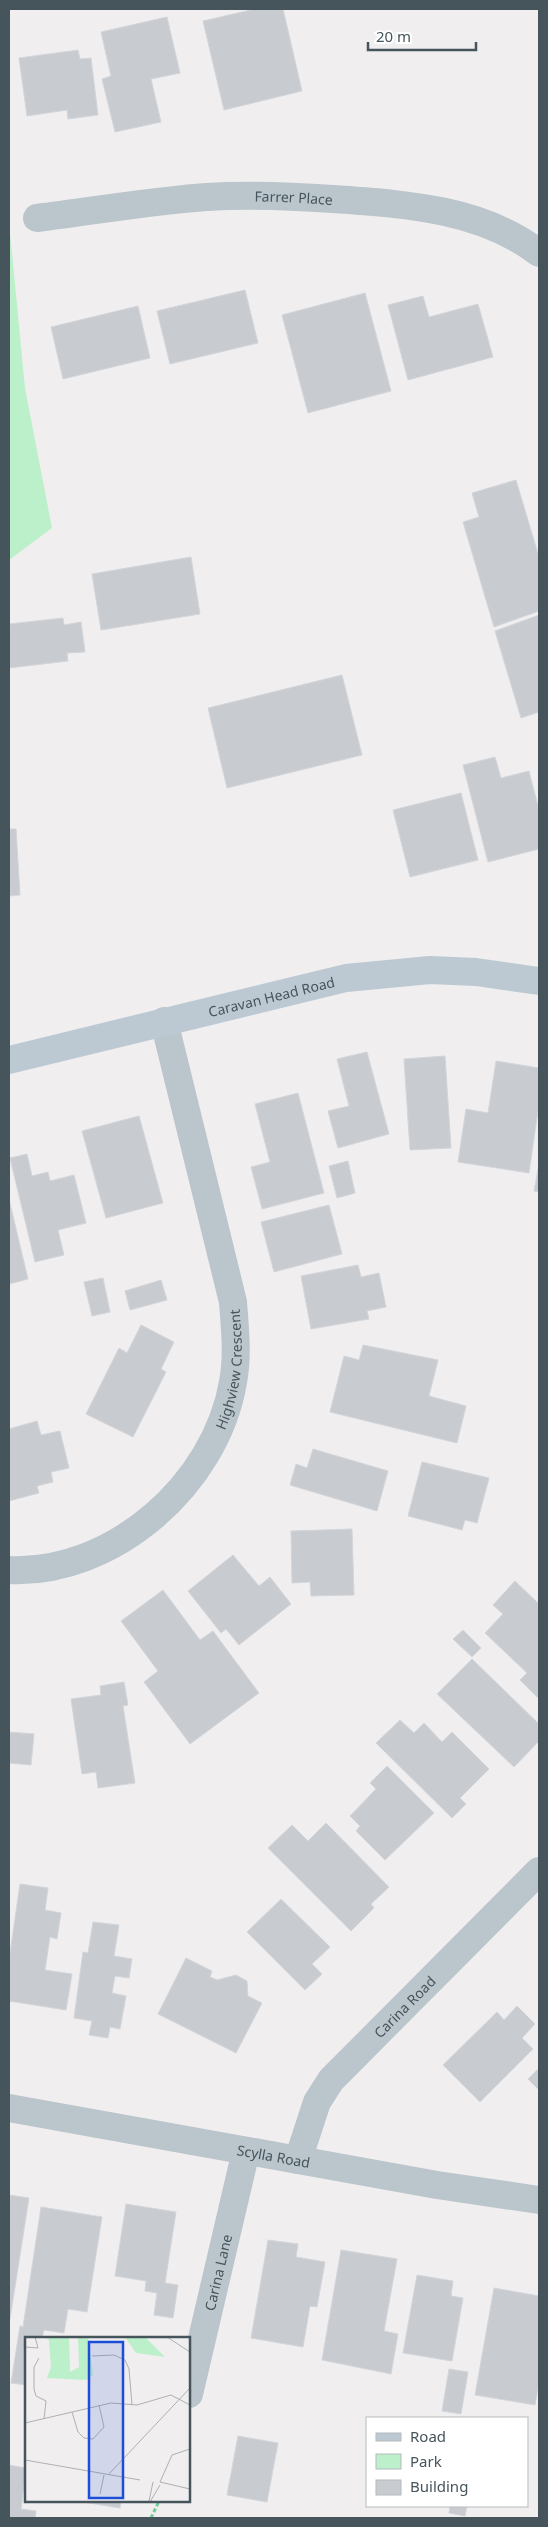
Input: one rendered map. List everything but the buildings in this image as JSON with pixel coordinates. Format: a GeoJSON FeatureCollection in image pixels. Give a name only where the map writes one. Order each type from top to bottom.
{"type":"FeatureCollection","features":[{"type":"Feature","properties":{"kind":"street","name":"Farrer Place"},"geometry":{"type":"LineString","coordinates":[[37,218],[207,197],[271,195],[399,203],[436,210],[488,224],[527,243],[539,252]]}},
{"type":"Feature","properties":{"kind":"street","name":"Caravan Head Road"},"geometry":{"type":"LineString","coordinates":[[9,1060],[164,1020],[346,978],[391,972],[476,972],[539,981]]}},
{"type":"Feature","properties":{"kind":"street","name":"Highview Crescent"},"geometry":{"type":"LineString","coordinates":[[9,1570],[55,1565],[92,1554],[127,1536],[158,1513],[184,1487],[206,1455],[221,1425],[233,1383],[236,1346],[233,1302],[164,1020]]}},
{"type":"Feature","properties":{"kind":"street","name":"Carina Road"},"geometry":{"type":"LineString","coordinates":[[298,2160],[317,2102],[331,2080],[539,1871]]}},
{"type":"Feature","properties":{"kind":"street","name":"Scylla Road"},"geometry":{"type":"LineString","coordinates":[[9,2108],[246,2151],[539,2200]]}},
{"type":"Feature","properties":{"kind":"street","name":"Carina Lane"},"geometry":{"type":"LineString","coordinates":[[190,2390],[246,2151]]}},
{"type":"Feature","properties":{"kind":"path"},"geometry":{"type":"LineString","coordinates":[[151,2518],[159,2502]]}},
{"type":"Feature","properties":{"kind":"green space"},"geometry":{"type":"Polygon","coordinates":[[[9,222],[25,388],[52,528],[9,560],[9,222]]]}}]}
